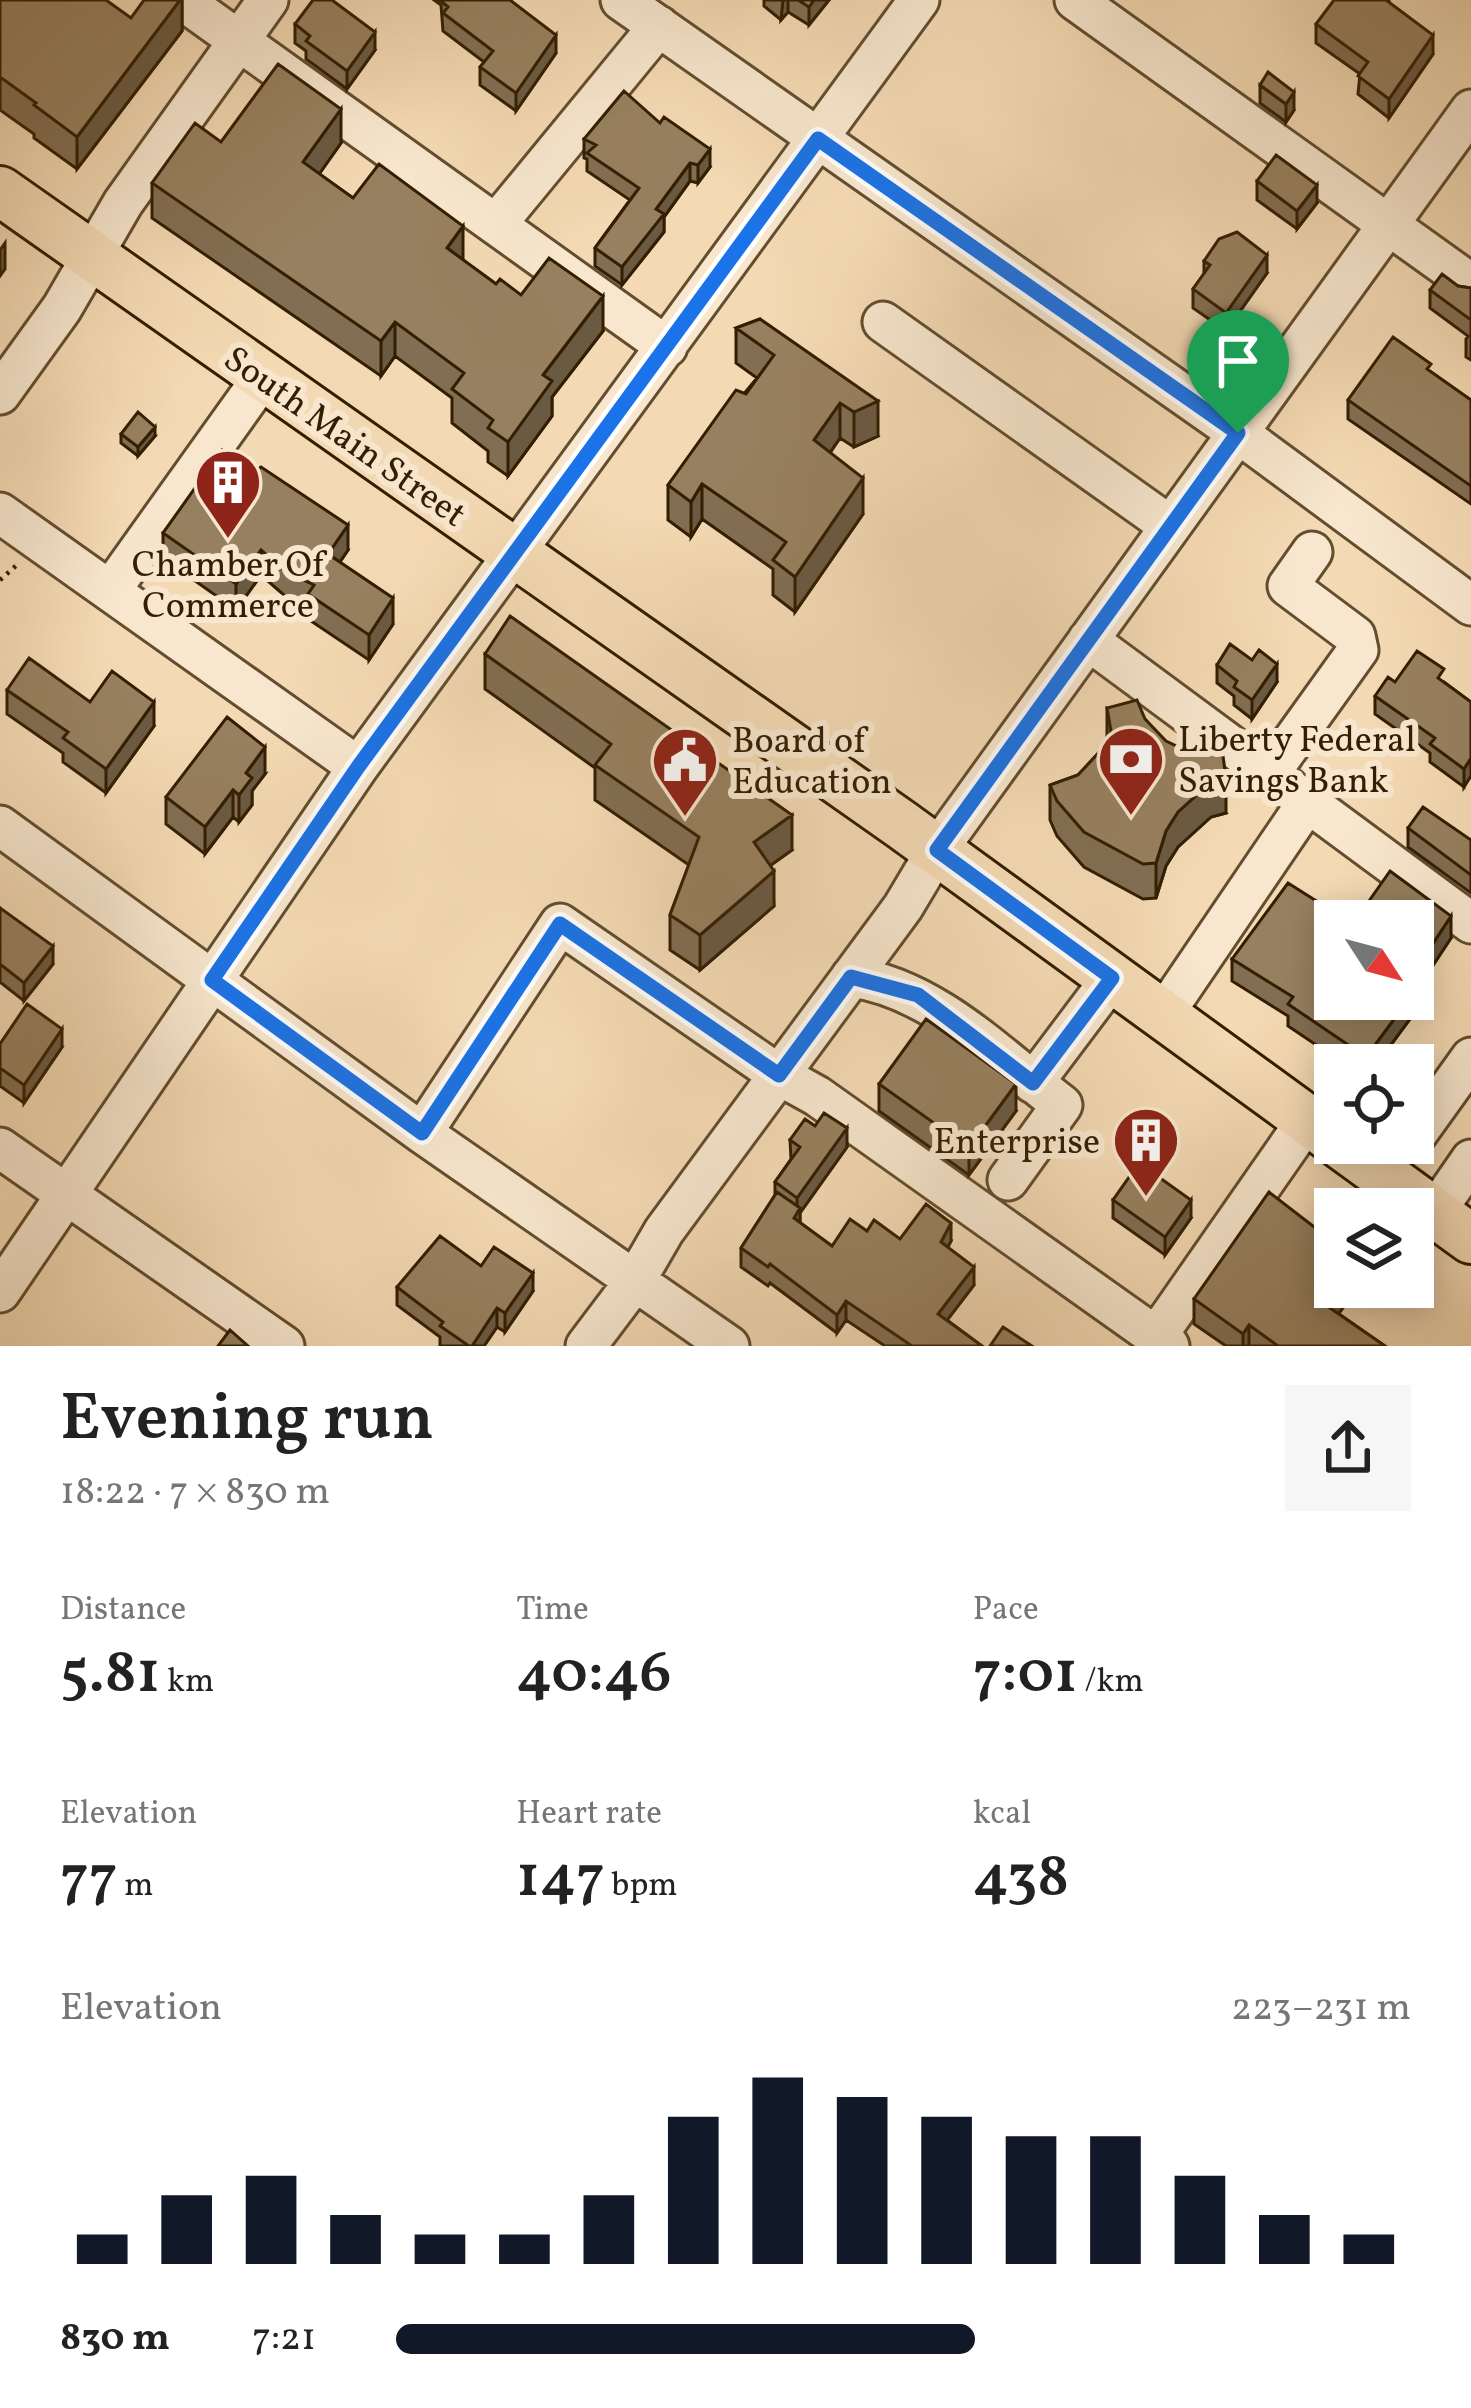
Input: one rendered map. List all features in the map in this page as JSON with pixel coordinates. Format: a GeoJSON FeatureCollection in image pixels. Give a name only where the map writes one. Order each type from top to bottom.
{"type":"FeatureCollection","features":[{"type":"Feature","properties":{"kind":"main road","name":"South Main Street"},"geometry":{"type":"LineString","coordinates":[[0,191],[937,850],[1314,1125]]}},
{"type":"Feature","properties":{"kind":"main road","name":"South Main Street"},"geometry":{"type":"LineString","coordinates":[[1411,1164],[1453,1226]]}},
{"type":"Feature","properties":{"kind":"street"},"geometry":{"type":"LineString","coordinates":[[182,0],[667,347]]}},
{"type":"Feature","properties":{"kind":"street"},"geometry":{"type":"LineString","coordinates":[[0,394],[62,308],[123,203],[268,0]]}},
{"type":"Feature","properties":{"kind":"street"},"geometry":{"type":"LineString","coordinates":[[621,0],[1238,433],[1471,605]]}},
{"type":"Feature","properties":{"kind":"street"},"geometry":{"type":"LineString","coordinates":[[0,1292],[358,767],[919,0]]}},
{"type":"Feature","properties":{"kind":"street"},"geometry":{"type":"LineString","coordinates":[[1075,0],[1471,284]]}},
{"type":"Feature","properties":{"kind":"street"},"geometry":{"type":"LineString","coordinates":[[497,223],[659,26]]}},
{"type":"Feature","properties":{"kind":"street"},"geometry":{"type":"LineString","coordinates":[[586,1346],[1471,110]]}},
{"type":"Feature","properties":{"kind":"street"},"geometry":{"type":"LineString","coordinates":[[883,322],[1170,526]]}},
{"type":"Feature","properties":{"kind":"street"},"geometry":{"type":"LineString","coordinates":[[110,591],[263,377]]}},
{"type":"Feature","properties":{"kind":"street"},"geometry":{"type":"LineString","coordinates":[[0,513],[358,767]]}},
{"type":"Feature","properties":{"kind":"street"},"geometry":{"type":"LineString","coordinates":[[1269,774],[1358,650],[1355,636],[1288,586],[1312,552]]}},
{"type":"Feature","properties":{"kind":"street"},"geometry":{"type":"LineString","coordinates":[[1088,640],[1471,923]]}},
{"type":"Feature","properties":{"kind":"street"},"geometry":{"type":"LineString","coordinates":[[1163,1015],[1307,802]]}},
{"type":"Feature","properties":{"kind":"street"},"geometry":{"type":"LineString","coordinates":[[0,826],[422,1133],[729,1346]]}},
{"type":"Feature","properties":{"kind":"street"},"geometry":{"type":"LineString","coordinates":[[422,1133],[560,924],[779,1075],[817,1096],[1162,1341],[1314,1150]]}},
{"type":"Feature","properties":{"kind":"street"},"geometry":{"type":"LineString","coordinates":[[881,937],[918,995],[1062,1106],[1008,1180]]}},
{"type":"Feature","properties":{"kind":"street"},"geometry":{"type":"LineString","coordinates":[[851,977],[918,995]]}},
{"type":"Feature","properties":{"kind":"street"},"geometry":{"type":"LineString","coordinates":[[1033,1083],[1112,978]]}},
{"type":"Feature","properties":{"kind":"street"},"geometry":{"type":"LineString","coordinates":[[1434,1110],[1471,1058]]}},
{"type":"Feature","properties":{"kind":"street"},"geometry":{"type":"LineString","coordinates":[[0,1148],[284,1346]]}},
{"type":"Feature","properties":{"kind":"street"},"geometry":{"type":"LineString","coordinates":[[1453,1226],[1471,1160]]}},
{"type":"Feature","properties":{"kind":"building"},"geometry":{"type":"Polygon","coordinates":[[[0,0],[106,0],[131,18],[144,0],[180,0],[77,137],[0,77],[0,0]]]}},
{"type":"Feature","properties":{"kind":"building"},"geometry":{"type":"Polygon","coordinates":[[[313,0],[332,0],[375,32],[347,71],[306,41],[310,36],[295,24],[313,0]]]}},
{"type":"Feature","properties":{"kind":"building"},"geometry":{"type":"Polygon","coordinates":[[[442,0],[510,0],[556,35],[516,93],[480,67],[493,51],[443,13],[448,7],[442,0]]]}},
{"type":"Feature","properties":{"kind":"building"},"geometry":{"type":"Polygon","coordinates":[[[1334,0],[1386,0],[1433,35],[1389,99],[1358,76],[1368,62],[1316,24],[1334,0]]]}},
{"type":"Feature","properties":{"kind":"building"},"geometry":{"type":"Polygon","coordinates":[[[278,64],[341,109],[303,162],[353,198],[379,164],[463,226],[447,248],[496,284],[500,279],[521,295],[549,258],[603,296],[543,375],[552,381],[508,442],[488,428],[493,420],[452,389],[464,373],[395,322],[381,341],[152,183],[195,123],[221,142],[278,64]]]}},
{"type":"Feature","properties":{"kind":"building"},"geometry":{"type":"Polygon","coordinates":[[[1268,72],[1294,92],[1286,104],[1260,85],[1268,72]]]}},
{"type":"Feature","properties":{"kind":"building"},"geometry":{"type":"Polygon","coordinates":[[[624,91],[660,123],[664,117],[710,149],[698,165],[690,163],[656,209],[664,214],[622,267],[595,248],[639,188],[587,153],[596,145],[584,139],[624,91]]]}},
{"type":"Feature","properties":{"kind":"building"},"geometry":{"type":"Polygon","coordinates":[[[1276,155],[1317,185],[1297,211],[1257,181],[1276,155]]]}},
{"type":"Feature","properties":{"kind":"building"},"geometry":{"type":"Polygon","coordinates":[[[1237,232],[1267,255],[1226,313],[1193,289],[1210,265],[1204,261],[1219,239],[1237,232]]]}},
{"type":"Feature","properties":{"kind":"building"},"geometry":{"type":"Polygon","coordinates":[[[1442,274],[1458,286],[1471,288],[1471,320],[1430,290],[1442,274]]]}},
{"type":"Feature","properties":{"kind":"building"},"geometry":{"type":"Polygon","coordinates":[[[760,319],[878,401],[854,412],[840,403],[814,440],[863,478],[795,577],[773,560],[786,542],[702,484],[691,502],[668,485],[736,390],[746,394],[774,355],[736,328],[760,319]]]}},
{"type":"Feature","properties":{"kind":"building"},"geometry":{"type":"Polygon","coordinates":[[[1393,337],[1471,400],[1471,486],[1348,400],[1393,337]]]}},
{"type":"Feature","properties":{"kind":"building"},"geometry":{"type":"Polygon","coordinates":[[[138,412],[155,427],[138,447],[121,434],[138,412]]]}},
{"type":"Feature","properties":{"kind":"building"},"geometry":{"type":"Polygon","coordinates":[[[222,450],[252,473],[261,467],[348,525],[328,554],[393,598],[369,635],[308,594],[314,585],[285,571],[261,550],[236,584],[163,533],[222,450]]]}},
{"type":"Feature","properties":{"kind":"building"},"geometry":{"type":"Polygon","coordinates":[[[510,616],[792,815],[754,842],[774,871],[700,935],[670,915],[699,837],[595,765],[611,744],[485,654],[510,616]]]}},
{"type":"Feature","properties":{"kind":"building"},"geometry":{"type":"Polygon","coordinates":[[[1230,644],[1252,660],[1259,650],[1277,664],[1252,700],[1217,665],[1230,644]]]}},
{"type":"Feature","properties":{"kind":"building"},"geometry":{"type":"Polygon","coordinates":[[[1417,651],[1444,669],[1438,678],[1471,702],[1471,758],[1464,769],[1430,744],[1435,738],[1375,696],[1388,677],[1395,682],[1417,651]]]}},
{"type":"Feature","properties":{"kind":"building"},"geometry":{"type":"Polygon","coordinates":[[[29,658],[90,702],[112,671],[154,702],[106,769],[63,738],[68,732],[7,690],[29,658]]]}},
{"type":"Feature","properties":{"kind":"building"},"geometry":{"type":"Polygon","coordinates":[[[1137,700],[1145,719],[1166,741],[1185,750],[1223,756],[1226,778],[1211,782],[1178,812],[1156,863],[1143,864],[1084,832],[1057,801],[1050,785],[1078,775],[1104,747],[1111,731],[1107,708],[1137,700]]]}},
{"type":"Feature","properties":{"kind":"building"},"geometry":{"type":"Polygon","coordinates":[[[227,717],[265,747],[246,773],[252,778],[239,795],[233,790],[205,827],[166,797],[227,717]]]}},
{"type":"Feature","properties":{"kind":"building"},"geometry":{"type":"Polygon","coordinates":[[[1423,807],[1471,840],[1471,875],[1408,828],[1423,807]]]}},
{"type":"Feature","properties":{"kind":"building"},"geometry":{"type":"Polygon","coordinates":[[[1390,871],[1429,900],[1370,900],[1390,871]]]}},
{"type":"Feature","properties":{"kind":"building"},"geometry":{"type":"Polygon","coordinates":[[[1288,883],[1315,900],[1314,1020],[1393,1020],[1376,1044],[1347,1044],[1288,1004],[1293,997],[1232,959],[1288,883]]]}},
{"type":"Feature","properties":{"kind":"building"},"geometry":{"type":"Polygon","coordinates":[[[1434,903],[1451,916],[1434,942],[1434,903]]]}},
{"type":"Feature","properties":{"kind":"building"},"geometry":{"type":"Polygon","coordinates":[[[0,908],[53,946],[24,983],[0,964],[0,908]]]}},
{"type":"Feature","properties":{"kind":"building"},"geometry":{"type":"Polygon","coordinates":[[[27,1004],[62,1029],[24,1085],[0,1068],[0,1044],[27,1004]]]}},
{"type":"Feature","properties":{"kind":"building"},"geometry":{"type":"Polygon","coordinates":[[[926,1019],[1016,1084],[969,1148],[879,1084],[926,1019]]]}},
{"type":"Feature","properties":{"kind":"building"},"geometry":{"type":"Polygon","coordinates":[[[824,1113],[847,1128],[797,1198],[775,1182],[800,1147],[790,1140],[805,1119],[815,1126],[824,1113]]]}},
{"type":"Feature","properties":{"kind":"building"},"geometry":{"type":"Polygon","coordinates":[[[1139,1163],[1191,1200],[1165,1237],[1113,1200],[1139,1163]]]}},
{"type":"Feature","properties":{"kind":"building"},"geometry":{"type":"Polygon","coordinates":[[[777,1192],[800,1208],[794,1218],[832,1246],[850,1219],[867,1231],[874,1220],[900,1239],[926,1204],[951,1223],[941,1242],[974,1267],[938,1314],[982,1346],[912,1346],[846,1301],[837,1315],[741,1248],[777,1192]]]}},
{"type":"Feature","properties":{"kind":"building"},"geometry":{"type":"Polygon","coordinates":[[[1269,1192],[1314,1227],[1314,1308],[1330,1308],[1385,1346],[1278,1346],[1249,1325],[1243,1334],[1194,1299],[1269,1192]]]}},
{"type":"Feature","properties":{"kind":"building"},"geometry":{"type":"Polygon","coordinates":[[[440,1236],[481,1266],[494,1247],[533,1273],[505,1313],[497,1308],[472,1346],[440,1326],[443,1322],[397,1287],[440,1236]]]}},
{"type":"Feature","properties":{"kind":"building"},"geometry":{"type":"Polygon","coordinates":[[[1003,1327],[1032,1346],[990,1346],[1003,1327]]]}},
{"type":"Feature","properties":{"kind":"building"},"geometry":{"type":"Polygon","coordinates":[[[230,1330],[248,1346],[218,1346],[230,1330]]]}},
{"type":"Feature","properties":{"kind":"place","name":"Chamber Of Commerce"},"geometry":{"type":"Point","coordinates":[228,541]}},
{"type":"Feature","properties":{"kind":"place","name":"Liberty Federal Savings Bank"},"geometry":{"type":"Point","coordinates":[1131,818]}},
{"type":"Feature","properties":{"kind":"place","name":"Board of Education"},"geometry":{"type":"Point","coordinates":[685,819]}},
{"type":"Feature","properties":{"kind":"place","name":"Enterprise"},"geometry":{"type":"Point","coordinates":[1146,1199]}},
{"type":"Feature","properties":{"kind":"route"},"geometry":{"type":"LineString","coordinates":[[818,139],[1238,433],[937,850],[1112,978],[1033,1083],[918,995],[851,977],[779,1075],[560,924],[422,1133],[212,980],[358,767],[818,139]]}}]}
